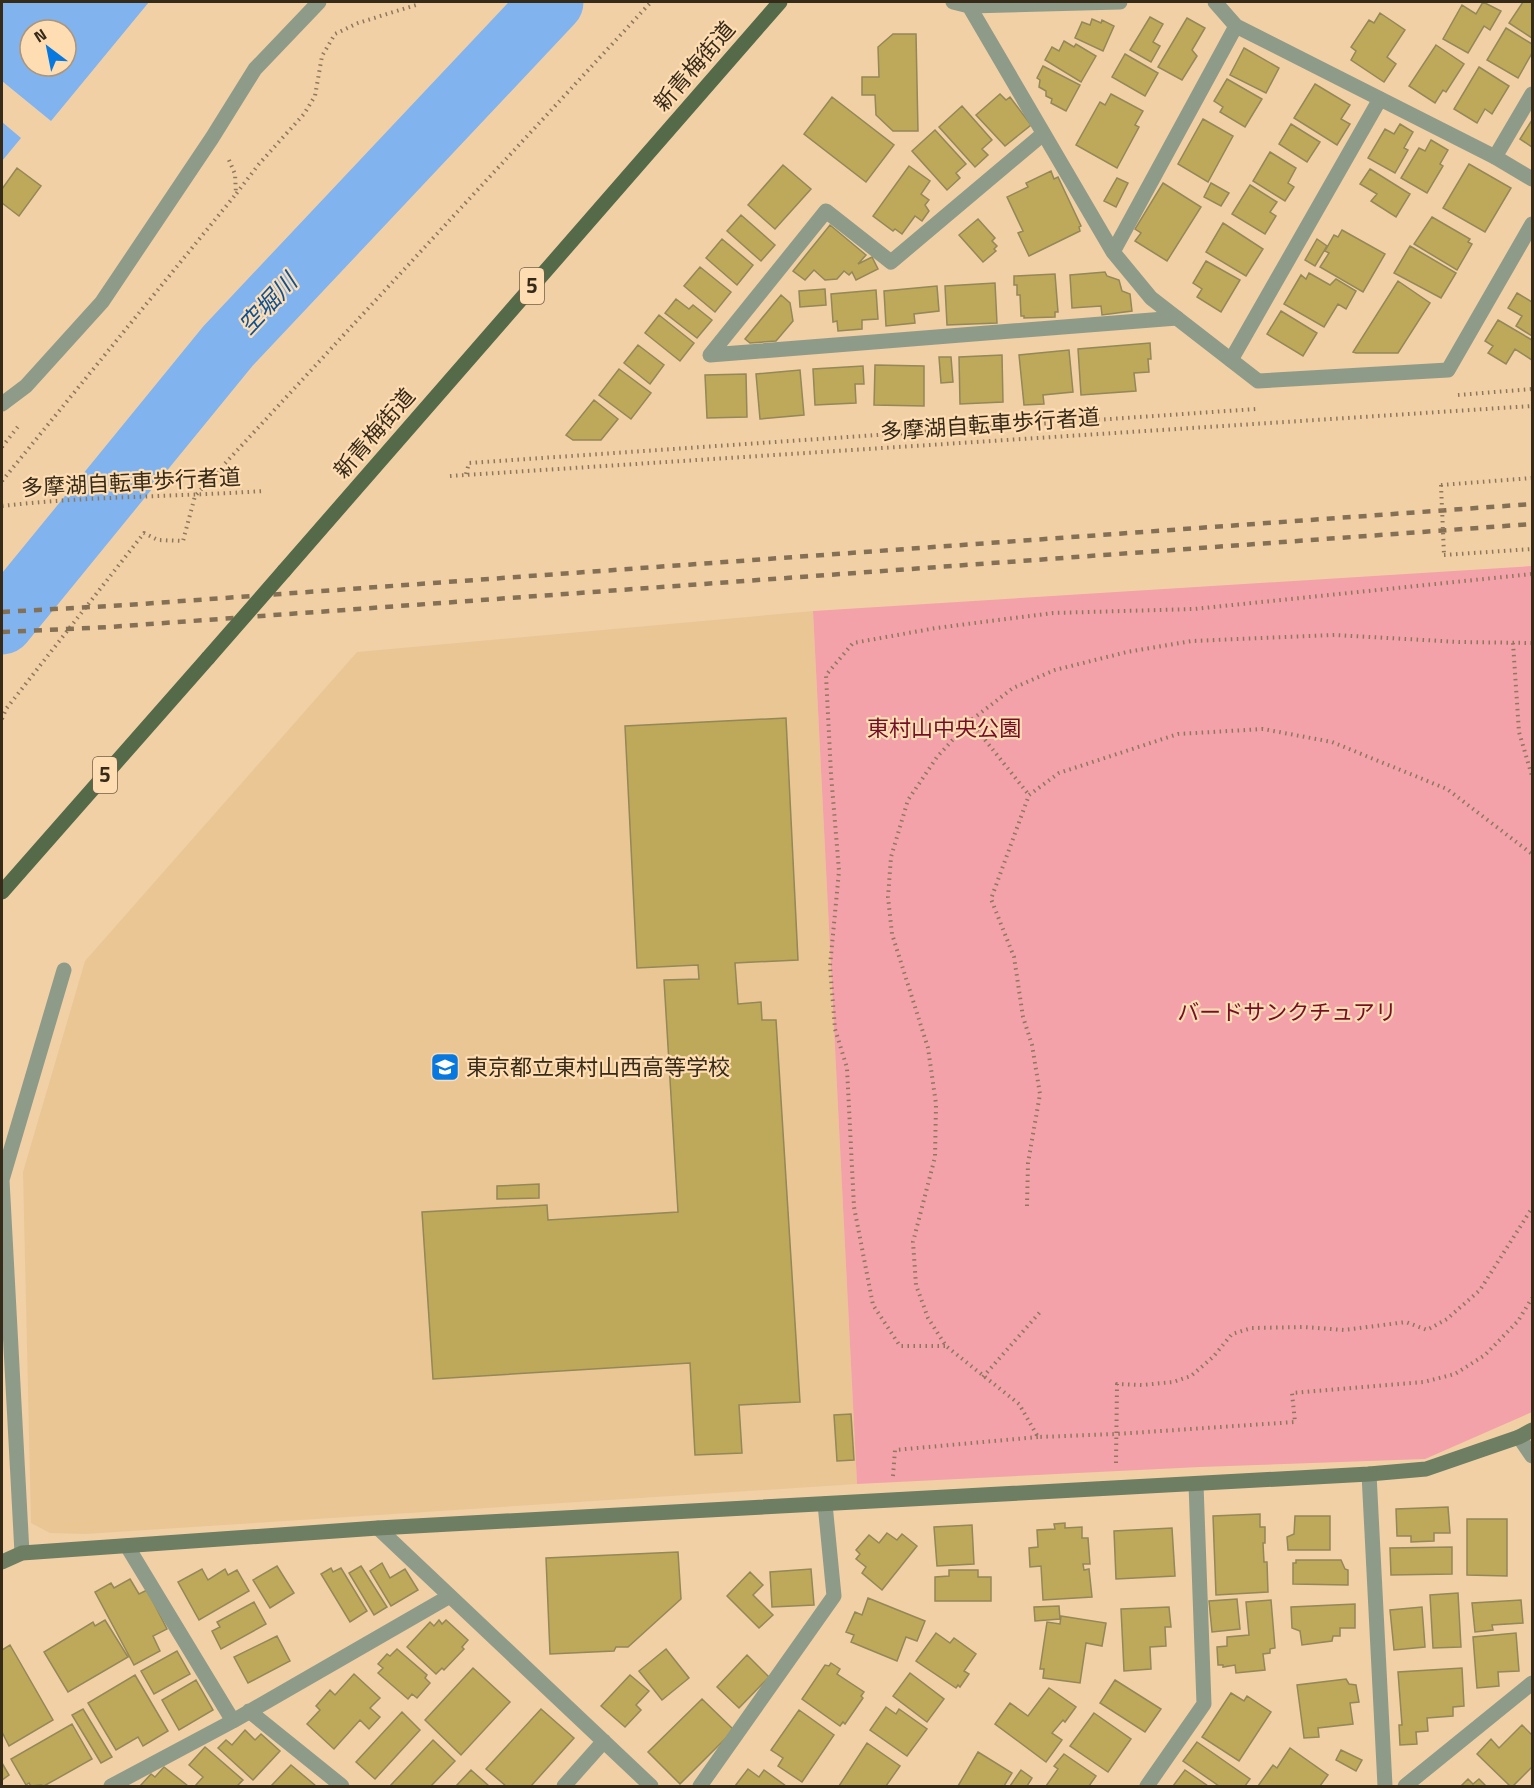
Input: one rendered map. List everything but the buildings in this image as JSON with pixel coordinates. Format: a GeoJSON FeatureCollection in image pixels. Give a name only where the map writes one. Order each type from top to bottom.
{"type":"FeatureCollection","features":[{"type":"Feature","properties":{"kind":"main road","name":"新青梅街道"},"geometry":{"type":"LineString","coordinates":[[2,892],[780,2]]}},
{"type":"Feature","properties":{"kind":"street"},"geometry":{"type":"LineString","coordinates":[[2,405],[26,386],[102,302],[212,138],[255,69],[318,2]]}},
{"type":"Feature","properties":{"kind":"street"},"geometry":{"type":"LineString","coordinates":[[953,2],[969,6],[1120,2]]}},
{"type":"Feature","properties":{"kind":"street"},"geometry":{"type":"LineString","coordinates":[[1215,2],[1236,26],[1495,157],[1533,179]]}},
{"type":"Feature","properties":{"kind":"street"},"geometry":{"type":"LineString","coordinates":[[969,6],[1113,252],[1150,298],[1258,381],[1448,370],[1533,224]]}},
{"type":"Feature","properties":{"kind":"street"},"geometry":{"type":"LineString","coordinates":[[1113,252],[1236,26]]}},
{"type":"Feature","properties":{"kind":"street"},"geometry":{"type":"LineString","coordinates":[[1495,157],[1533,94]]}},
{"type":"Feature","properties":{"kind":"street"},"geometry":{"type":"LineString","coordinates":[[1231,360],[1380,99]]}},
{"type":"Feature","properties":{"kind":"street"},"geometry":{"type":"LineString","coordinates":[[1043,134],[891,262],[826,211],[710,355],[1177,318]]}},
{"type":"Feature","properties":{"kind":"street"},"geometry":{"type":"LineString","coordinates":[[22,1553],[2,1180],[64,970]]}},
{"type":"Feature","properties":{"kind":"street"},"geometry":{"type":"LineString","coordinates":[[2,1562],[22,1553],[378,1528],[1369,1474],[1426,1469],[1526,1434],[1533,1456]]}},
{"type":"Feature","properties":{"kind":"street"},"geometry":{"type":"LineString","coordinates":[[1369,1474],[1385,1786]]}},
{"type":"Feature","properties":{"kind":"street"},"geometry":{"type":"LineString","coordinates":[[1148,1786],[1204,1704],[1196,1484]]}},
{"type":"Feature","properties":{"kind":"street"},"geometry":{"type":"LineString","coordinates":[[700,1786],[834,1596],[825,1504]]}},
{"type":"Feature","properties":{"kind":"street"},"geometry":{"type":"LineString","coordinates":[[378,1528],[651,1786]]}},
{"type":"Feature","properties":{"kind":"street"},"geometry":{"type":"LineString","coordinates":[[127,1546],[233,1721]]}},
{"type":"Feature","properties":{"kind":"street"},"geometry":{"type":"LineString","coordinates":[[111,1786],[233,1721],[450,1596]]}},
{"type":"Feature","properties":{"kind":"street"},"geometry":{"type":"LineString","coordinates":[[1405,1786],[1533,1683]]}},
{"type":"Feature","properties":{"kind":"street"},"geometry":{"type":"LineString","coordinates":[[249,1711],[342,1786]]}},
{"type":"Feature","properties":{"kind":"street"},"geometry":{"type":"LineString","coordinates":[[564,1786],[604,1742]]}},
{"type":"Feature","properties":{"kind":"path"},"geometry":{"type":"LineString","coordinates":[[2,481],[3,475],[259,164],[284,138],[315,96],[322,56],[335,34],[358,23],[416,5],[419,2]]}},
{"type":"Feature","properties":{"kind":"path"},"geometry":{"type":"LineString","coordinates":[[2,719],[6,709],[144,533],[158,540],[183,541],[195,496],[651,2]]}},
{"type":"Feature","properties":{"kind":"path"},"geometry":{"type":"LineString","coordinates":[[212,138],[228,158],[235,174],[236,194]]}},
{"type":"Feature","properties":{"kind":"path"},"geometry":{"type":"LineString","coordinates":[[1449,395],[1533,390]]}},
{"type":"Feature","properties":{"kind":"path","name":"多摩湖自転車歩行者道"},"geometry":{"type":"LineString","coordinates":[[450,476],[1533,406]]}},
{"type":"Feature","properties":{"kind":"path"},"geometry":{"type":"LineString","coordinates":[[466,474],[469,463],[1258,408]]}},
{"type":"Feature","properties":{"kind":"path"},"geometry":{"type":"LineString","coordinates":[[2,447],[21,423]]}},
{"type":"Feature","properties":{"kind":"path"},"geometry":{"type":"LineString","coordinates":[[1533,478],[1441,485],[1444,555],[1533,549]]}},
{"type":"Feature","properties":{"kind":"path","name":"多摩湖自転車歩行者道"},"geometry":{"type":"LineString","coordinates":[[2,506],[157,495],[195,496],[263,491]]}},
{"type":"Feature","properties":{"kind":"path"},"geometry":{"type":"LineString","coordinates":[[946,1346],[900,1346],[873,1305],[854,1207],[847,1068],[835,1029],[830,966],[839,871],[826,675],[853,643],[936,628],[1053,613],[1194,609],[1533,574]]}},
{"type":"Feature","properties":{"kind":"path"},"geometry":{"type":"LineString","coordinates":[[1038,1437],[1019,1404],[946,1346],[928,1318],[916,1285],[913,1242],[935,1157],[936,1104],[928,1048],[892,934],[888,897],[891,857],[908,800],[937,758],[970,720],[1013,688],[1055,670],[1127,652],[1191,641],[1335,635],[1532,643]]}},
{"type":"Feature","properties":{"kind":"path"},"geometry":{"type":"LineString","coordinates":[[1513,643],[1519,732],[1533,776]]}},
{"type":"Feature","properties":{"kind":"path"},"geometry":{"type":"LineString","coordinates":[[970,720],[1029,795]]}},
{"type":"Feature","properties":{"kind":"path"},"geometry":{"type":"LineString","coordinates":[[1027,1206],[1028,1164],[1041,1094],[1032,1045],[1023,1017],[1014,957],[991,899],[1029,795],[1059,773],[1178,734],[1263,729],[1332,742],[1447,789],[1533,854]]}},
{"type":"Feature","properties":{"kind":"path"},"geometry":{"type":"LineString","coordinates":[[1116,1434],[1117,1384],[1163,1383],[1191,1376],[1213,1357],[1232,1334],[1252,1328],[1304,1327],[1344,1330],[1406,1322],[1427,1330],[1447,1319],[1480,1290],[1533,1208]]}},
{"type":"Feature","properties":{"kind":"path"},"geometry":{"type":"LineString","coordinates":[[891,1501],[894,1450],[1038,1437],[1295,1422],[1292,1393],[1424,1382],[1455,1374],[1485,1355],[1518,1321],[1533,1298]]}},
{"type":"Feature","properties":{"kind":"path"},"geometry":{"type":"LineString","coordinates":[[983,1377],[1040,1312]]}},
{"type":"Feature","properties":{"kind":"shaded area","name":"東京都立東村山西高等学校"},"geometry":{"type":"Polygon","coordinates":[[[813,611],[857,1484],[85,1534],[50,1533],[31,1523],[23,1172],[85,961],[357,652],[813,611]]]}},
{"type":"Feature","properties":{"kind":"green space"},"geometry":{"type":"Polygon","coordinates":[[[1532,566],[1532,1412],[1425,1459],[1200,1467],[857,1484],[813,611],[1532,566]]]}},
{"type":"Feature","properties":{"kind":"water"},"geometry":{"type":"Polygon","coordinates":[[[2,2],[149,2],[51,121],[2,81],[2,2]]]}},
{"type":"Feature","properties":{"kind":"water"},"geometry":{"type":"Polygon","coordinates":[[[2,122],[21,138],[2,161],[2,122]]]}},
{"type":"Feature","properties":{"kind":"waterway","name":"空堀川"},"geometry":{"type":"LineString","coordinates":[[2,623],[228,346],[552,2]]}},
{"type":"Feature","properties":{"kind":"railway"},"geometry":{"type":"LineString","coordinates":[[2,612],[127,605],[1532,504]]}},
{"type":"Feature","properties":{"kind":"railway"},"geometry":{"type":"LineString","coordinates":[[2,632],[109,627],[1532,524]]}},
{"type":"Feature","properties":{"kind":"place","name":"東京都立東村山西高等学校"},"geometry":{"type":"Point","coordinates":[445,1067]}},
{"type":"Feature","properties":{"kind":"park label","name":"東村山中央公園"},"geometry":{"type":"Point","coordinates":[944,728]}},
{"type":"Feature","properties":{"kind":"park label","name":"バードサンクチュアリ"},"geometry":{"type":"Point","coordinates":[1287,1012]}}]}
